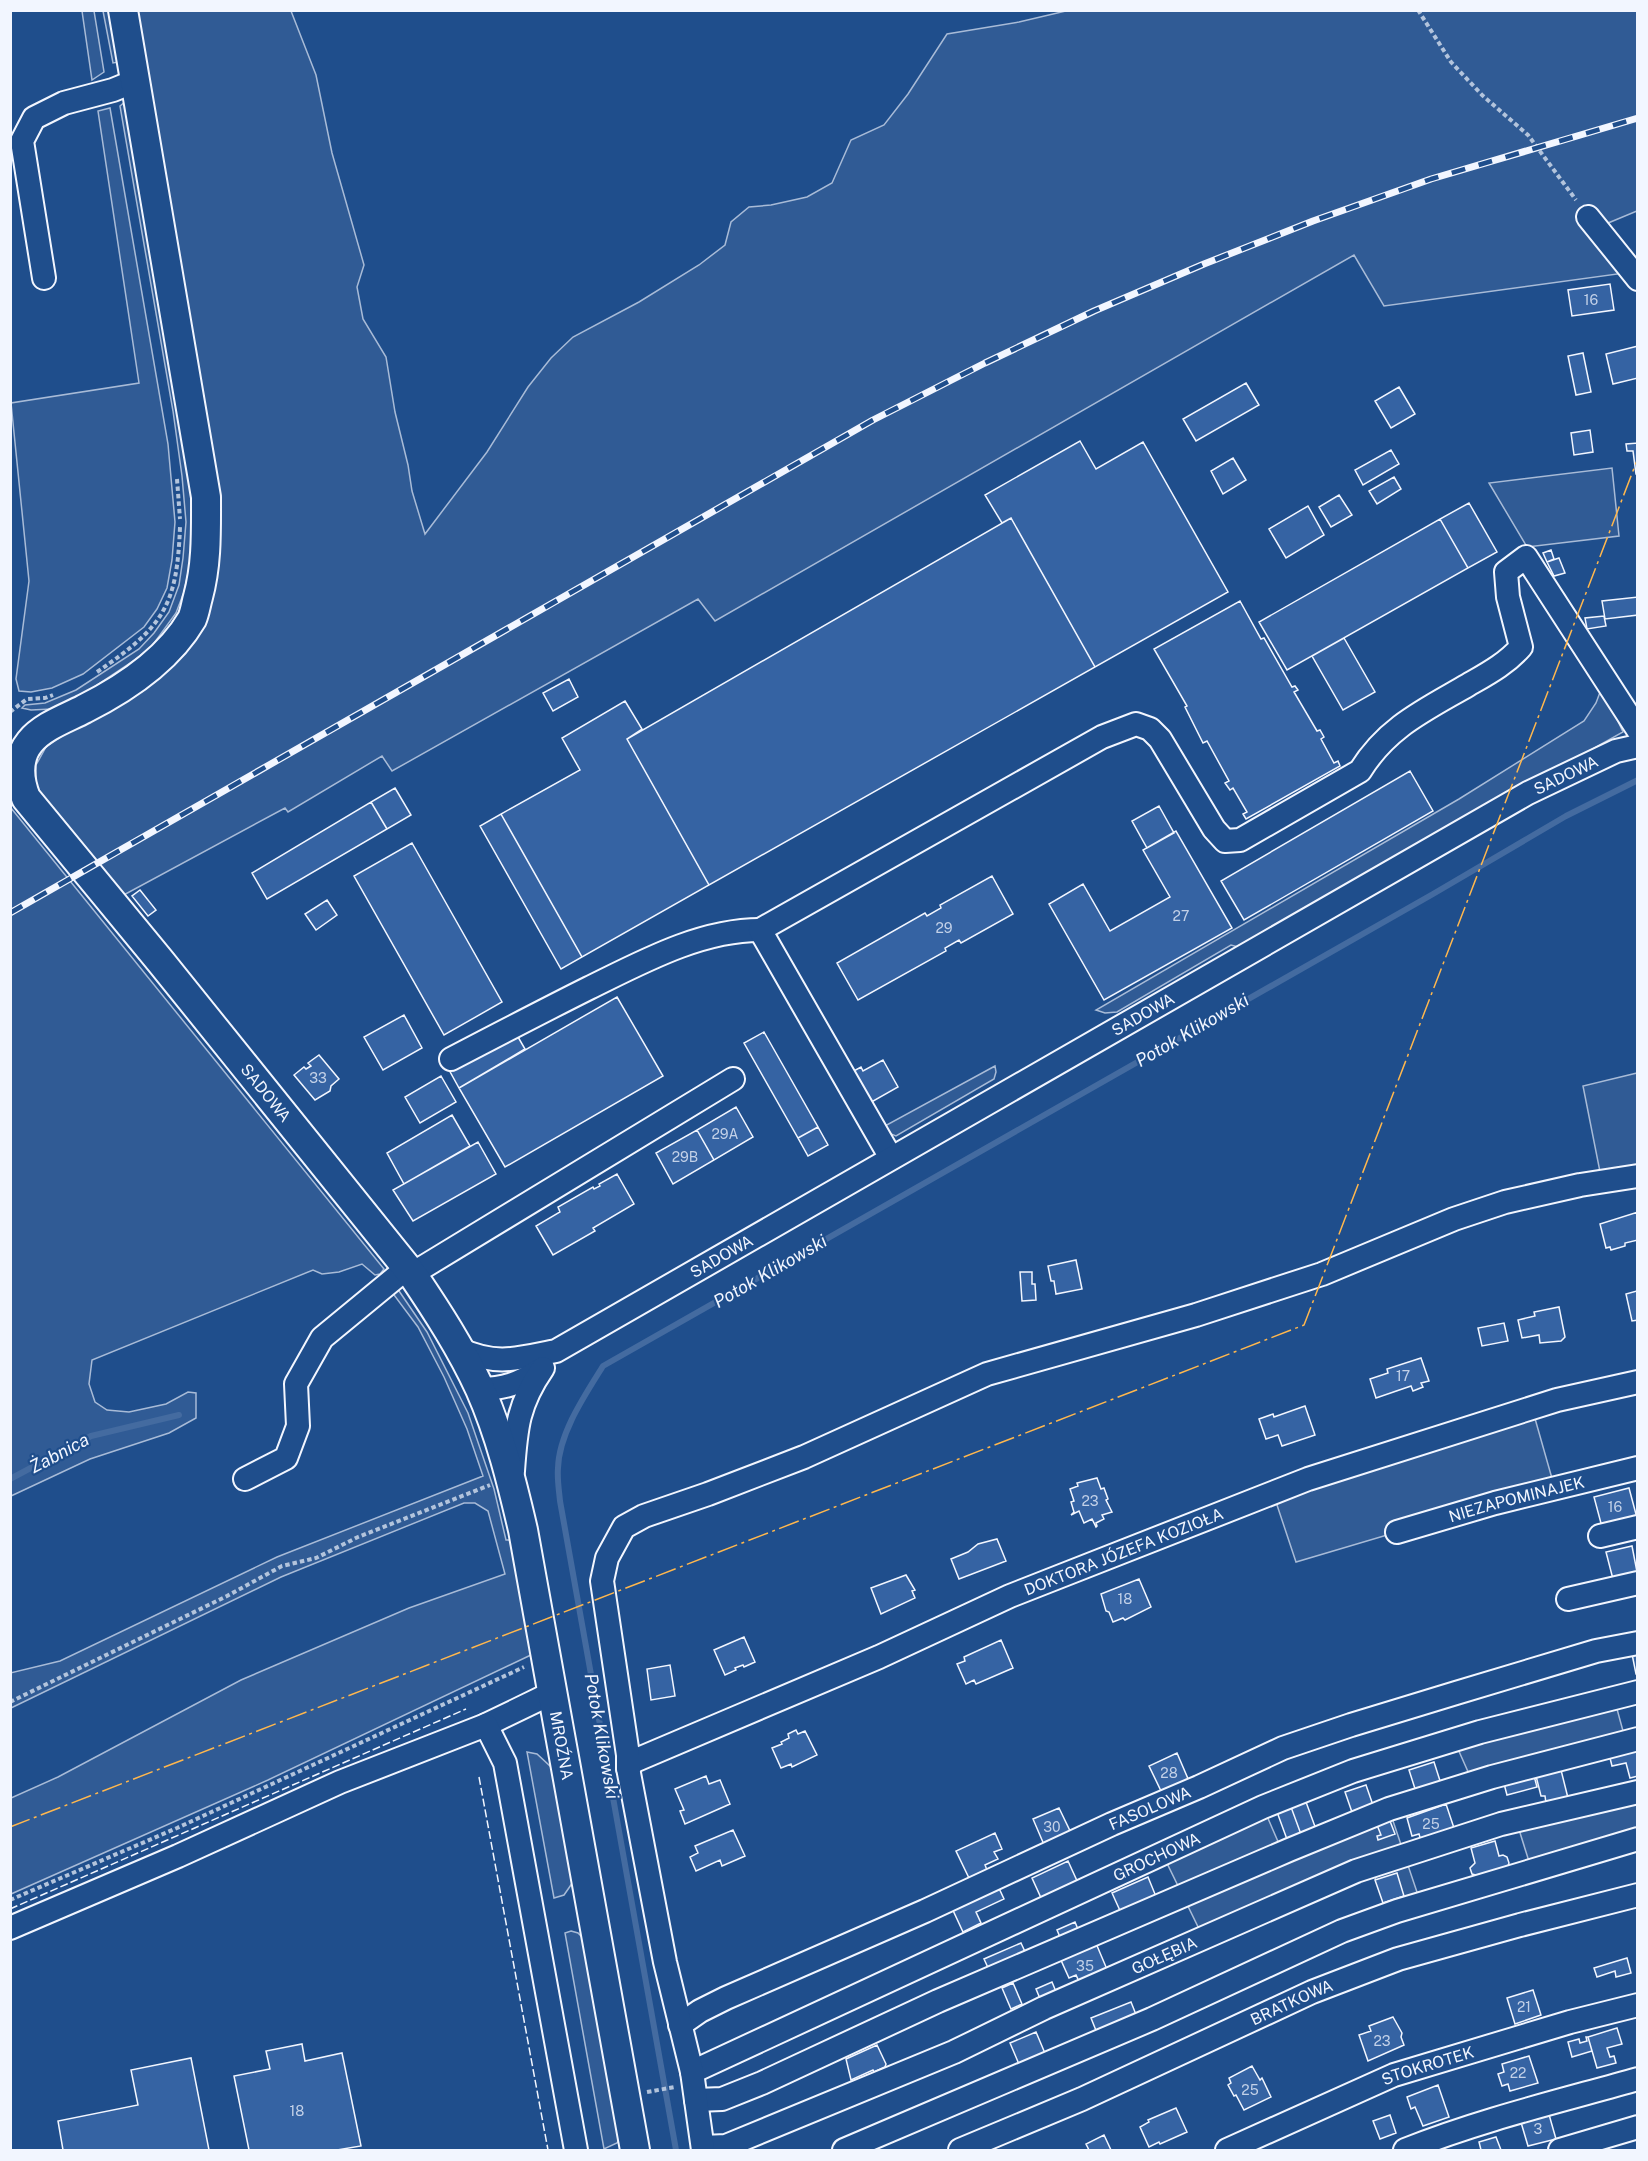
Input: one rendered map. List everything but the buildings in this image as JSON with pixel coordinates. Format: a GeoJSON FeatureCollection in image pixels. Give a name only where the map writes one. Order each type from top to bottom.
{"type":"FeatureCollection","features":[{"type":"Feature","properties":{"kind":"main road"},"geometry":{"type":"LineString","coordinates":[[16,751],[50,726],[124,687],[154,663],[180,636],[193,617],[202,582],[207,542],[206,497],[123,10]]}},
{"type":"Feature","properties":{"kind":"main road","name":"SADOWA"},"geometry":{"type":"LineString","coordinates":[[16,751],[20,766],[20,783],[26,798],[410,1271],[459,1349]]}},
{"type":"Feature","properties":{"kind":"main road","name":"MROŹNA"},"geometry":{"type":"LineString","coordinates":[[459,1349],[480,1389],[512,1481],[546,1656],[635,2151]]}},
{"type":"Feature","properties":{"kind":"street"},"geometry":{"type":"LineString","coordinates":[[44,278],[22,141],[34,117],[64,103],[113,90],[135,81]]}},
{"type":"Feature","properties":{"kind":"street"},"geometry":{"type":"LineString","coordinates":[[1588,217],[1638,279]]}},
{"type":"Feature","properties":{"kind":"street"},"geometry":{"type":"LineString","coordinates":[[451,1059],[642,962],[694,941],[739,930],[760,930],[1102,737],[1136,724],[1150,729],[1160,739],[1224,841],[1240,840],[1360,771],[1372,752],[1395,729],[1493,671],[1512,657],[1521,647],[1508,597],[1506,572],[1526,557],[1638,730]]}},
{"type":"Feature","properties":{"kind":"street","name":"SADOWA"},"geometry":{"type":"LineString","coordinates":[[459,1349],[479,1358],[506,1361],[550,1359],[891,1158],[1528,793],[1616,752],[1638,746]]}},
{"type":"Feature","properties":{"kind":"street"},"geometry":{"type":"LineString","coordinates":[[760,930],[891,1158]]}},
{"type":"Feature","properties":{"kind":"street"},"geometry":{"type":"LineString","coordinates":[[245,1479],[286,1458],[298,1426],[297,1384],[322,1338],[410,1271],[733,1079]]}},
{"type":"Feature","properties":{"kind":"street"},"geometry":{"type":"LineString","coordinates":[[703,2149],[692,2072],[665,1962],[628,1768],[602,1581],[607,1558],[624,1527],[644,1516],[804,1457],[987,1374],[1196,1315],[1322,1274],[1454,1219],[1505,1202],[1580,1185],[1638,1176]]}},
{"type":"Feature","properties":{"kind":"street"},"geometry":{"type":"LineString","coordinates":[[480,1389],[494,1389],[523,1382],[550,1359]]}},
{"type":"Feature","properties":{"kind":"street"},"geometry":{"type":"LineString","coordinates":[[512,1481],[515,1431],[522,1404],[550,1359]]}},
{"type":"Feature","properties":{"kind":"street"},"geometry":{"type":"LineString","coordinates":[[480,1389],[488,1376],[506,1361]]}},
{"type":"Feature","properties":{"kind":"street","name":"DOKTORA JÓZEFA KOZIOŁA"},"geometry":{"type":"LineString","coordinates":[[628,1768],[634,1761],[850,1670],[1010,1596],[1291,1486],[1557,1400],[1638,1382]]}},
{"type":"Feature","properties":{"kind":"street","name":"NIEZAPOMINAJEK"},"geometry":{"type":"LineString","coordinates":[[1397,1532],[1495,1503],[1638,1468]]}},
{"type":"Feature","properties":{"kind":"street"},"geometry":{"type":"LineString","coordinates":[[1600,1536],[1638,1527]]}},
{"type":"Feature","properties":{"kind":"street"},"geometry":{"type":"LineString","coordinates":[[1568,1599],[1638,1583]]}},
{"type":"Feature","properties":{"kind":"street","name":"FASOLOWA"},"geometry":{"type":"LineString","coordinates":[[680,2025],[700,2011],[726,1998],[925,1911],[1283,1748],[1467,1689],[1596,1652],[1638,1643]]}},
{"type":"Feature","properties":{"kind":"street","name":"GROCHOWA"},"geometry":{"type":"LineString","coordinates":[[692,2072],[1109,1877],[1283,1799],[1353,1771],[1480,1732],[1638,1692]]}},
{"type":"Feature","properties":{"kind":"street"},"geometry":{"type":"LineString","coordinates":[[10,1928],[178,1856],[340,1782],[486,1725],[552,1693]]}},
{"type":"Feature","properties":{"kind":"street"},"geometry":{"type":"LineString","coordinates":[[486,1725],[505,1763],[576,2151]]}},
{"type":"Feature","properties":{"kind":"street"},"geometry":{"type":"LineString","coordinates":[[696,2100],[722,2099],[762,2083],[938,2001],[1389,1809],[1492,1777],[1638,1739]]}},
{"type":"Feature","properties":{"kind":"street","name":"GOŁĘBIA"},"geometry":{"type":"LineString","coordinates":[[703,2149],[726,2146],[933,2061],[1044,2008],[1356,1871],[1502,1824],[1638,1792]]}},
{"type":"Feature","properties":{"kind":"street"},"geometry":{"type":"LineString","coordinates":[[844,2151],[1152,2019],[1342,1931],[1397,1911],[1638,1839]]}},
{"type":"Feature","properties":{"kind":"street","name":"BRATKOWA"},"geometry":{"type":"LineString","coordinates":[[960,2151],[1082,2099],[1312,1992],[1398,1959],[1638,1895]]}},
{"type":"Feature","properties":{"kind":"street","name":"STOKROTEK"},"geometry":{"type":"LineString","coordinates":[[1227,2151],[1394,2075],[1570,2022],[1638,2005]]}},
{"type":"Feature","properties":{"kind":"street"},"geometry":{"type":"LineString","coordinates":[[1405,2151],[1425,2142],[1512,2114],[1638,2079]]}},
{"type":"Feature","properties":{"kind":"street"},"geometry":{"type":"LineString","coordinates":[[1560,2151],[1638,2127]]}},
{"type":"Feature","properties":{"kind":"path"},"geometry":{"type":"LineString","coordinates":[[1418,10],[1451,62],[1482,95],[1528,135],[1588,217]]}},
{"type":"Feature","properties":{"kind":"path"},"geometry":{"type":"LineString","coordinates":[[96,673],[147,634],[162,614],[171,595],[179,553],[180,518],[176,474]]}},
{"type":"Feature","properties":{"kind":"path"},"geometry":{"type":"LineString","coordinates":[[10,712],[27,699],[45,698],[55,694]]}},
{"type":"Feature","properties":{"kind":"path"},"geometry":{"type":"LineString","coordinates":[[10,1702],[227,1596],[282,1566],[316,1558],[358,1537],[490,1485],[512,1481]]}},
{"type":"Feature","properties":{"kind":"path"},"geometry":{"type":"LineString","coordinates":[[10,1900],[308,1769],[546,1656]]}},
{"type":"Feature","properties":{"kind":"shaded area"},"geometry":{"type":"Polygon","coordinates":[[[1070,10],[1637,11],[1637,211],[1601,226],[1625,273],[1384,306],[1354,255],[715,621],[698,599],[392,771],[382,756],[288,812],[285,808],[120,897],[41,797],[36,782],[36,765],[46,747],[71,730],[208,608],[137,11],[291,11],[316,75],[332,153],[364,265],[357,287],[363,319],[386,357],[412,491],[425,534],[487,452],[528,387],[551,358],[573,337],[639,302],[699,265],[725,245],[731,222],[749,207],[807,197],[832,183],[851,140],[884,125],[908,94],[947,34],[1019,22],[1070,10]]]}},
{"type":"Feature","properties":{"kind":"shaded area"},"geometry":{"type":"Polygon","coordinates":[[[82,11],[94,11],[104,72],[92,80],[82,11]]]}},
{"type":"Feature","properties":{"kind":"shaded area"},"geometry":{"type":"Polygon","coordinates":[[[103,11],[110,11],[119,62],[113,63],[103,11]]]}},
{"type":"Feature","properties":{"kind":"shaded area"},"geometry":{"type":"Polygon","coordinates":[[[125,102],[187,456],[192,500],[190,564],[184,592],[176,613],[152,646],[76,699],[52,709],[31,710],[22,708],[25,705],[45,703],[76,690],[139,649],[169,612],[179,585],[186,522],[182,476],[173,411],[120,106],[125,102]]]}},
{"type":"Feature","properties":{"kind":"shaded area"},"geometry":{"type":"Polygon","coordinates":[[[110,108],[168,444],[175,522],[172,560],[167,588],[157,609],[144,627],[83,674],[52,688],[31,692],[19,691],[16,679],[29,581],[11,403],[139,383],[98,111],[110,108]]]}},
{"type":"Feature","properties":{"kind":"shaded area"},"geometry":{"type":"Polygon","coordinates":[[[1612,468],[1619,536],[1527,547],[1489,483],[1612,468]]]}},
{"type":"Feature","properties":{"kind":"shaded area"},"geometry":{"type":"Polygon","coordinates":[[[1602,687],[1623,732],[1238,947],[1231,945],[1117,1012],[1105,1013],[1096,1010],[1459,799],[1584,721],[1596,703],[1602,687]]]}},
{"type":"Feature","properties":{"kind":"shaded area"},"geometry":{"type":"Polygon","coordinates":[[[11,808],[384,1269],[380,1274],[375,1275],[362,1264],[339,1272],[322,1274],[313,1270],[92,1360],[89,1384],[95,1402],[107,1410],[129,1412],[166,1404],[188,1392],[196,1393],[196,1418],[169,1433],[90,1459],[11,1496],[11,808]]]}},
{"type":"Feature","properties":{"kind":"shaded area"},"geometry":{"type":"Polygon","coordinates":[[[995,1066],[994,1079],[896,1136],[886,1132],[883,1127],[995,1066]]]}},
{"type":"Feature","properties":{"kind":"shaded area"},"geometry":{"type":"Polygon","coordinates":[[[1637,1073],[1637,1176],[1602,1182],[1583,1086],[1637,1073]]]}},
{"type":"Feature","properties":{"kind":"shaded area"},"geometry":{"type":"Polygon","coordinates":[[[397,1288],[427,1332],[468,1413],[494,1489],[506,1540],[513,1540],[533,1654],[268,1780],[11,1894],[11,1798],[58,1777],[241,1680],[409,1608],[505,1574],[488,1511],[475,1503],[464,1503],[281,1577],[11,1708],[10,1673],[60,1661],[277,1557],[483,1476],[467,1429],[444,1377],[418,1327],[394,1295],[397,1288]]]}},
{"type":"Feature","properties":{"kind":"shaded area"},"geometry":{"type":"Polygon","coordinates":[[[1532,1408],[1555,1489],[1495,1503],[1296,1562],[1273,1493],[1532,1408]]]}},
{"type":"Feature","properties":{"kind":"shaded area"},"geometry":{"type":"Polygon","coordinates":[[[1614,1698],[1626,1742],[1473,1783],[1454,1740],[1614,1698]]]}},
{"type":"Feature","properties":{"kind":"shaded area"},"geometry":{"type":"Polygon","coordinates":[[[527,1752],[537,1754],[551,1767],[573,1882],[564,1895],[554,1898],[527,1752]]]}},
{"type":"Feature","properties":{"kind":"shaded area"},"geometry":{"type":"Polygon","coordinates":[[[1637,1792],[1637,1839],[1532,1871],[1516,1820],[1637,1792]]]}},
{"type":"Feature","properties":{"kind":"shaded area"},"geometry":{"type":"Polygon","coordinates":[[[1263,1807],[1283,1853],[1389,1809],[1421,1904],[1389,1914],[1371,1867],[1204,1939],[1162,1853],[1263,1807]]]}},
{"type":"Feature","properties":{"kind":"shaded area"},"geometry":{"type":"Polygon","coordinates":[[[571,1931],[583,1938],[621,2137],[617,2143],[604,2149],[565,1933],[571,1931]]]}},
{"type":"Feature","properties":{"kind":"waterway","name":"Potok Klikowski"},"geometry":{"type":"LineString","coordinates":[[676,2150],[558,1484],[559,1455],[563,1441],[581,1402],[603,1366],[1566,816],[1638,780]]}},
{"type":"Feature","properties":{"kind":"waterway","name":"Żabnica"},"geometry":{"type":"LineString","coordinates":[[10,1479],[91,1436],[179,1415]]}},
{"type":"Feature","properties":{"kind":"railway"},"geometry":{"type":"LineString","coordinates":[[10,913],[873,420],[985,363],[1094,311],[1313,221],[1431,179],[1638,118]]}},
{"type":"Feature","properties":{"kind":"fence"},"geometry":{"type":"LineString","coordinates":[[10,1909],[466,1709]]}},
{"type":"Feature","properties":{"kind":"fence"},"geometry":{"type":"LineString","coordinates":[[479,1777],[548,2150]]}},
{"type":"Feature","properties":{"kind":"power"},"geometry":{"type":"LineString","coordinates":[[10,1827],[1304,1325],[1638,458]]}}]}
